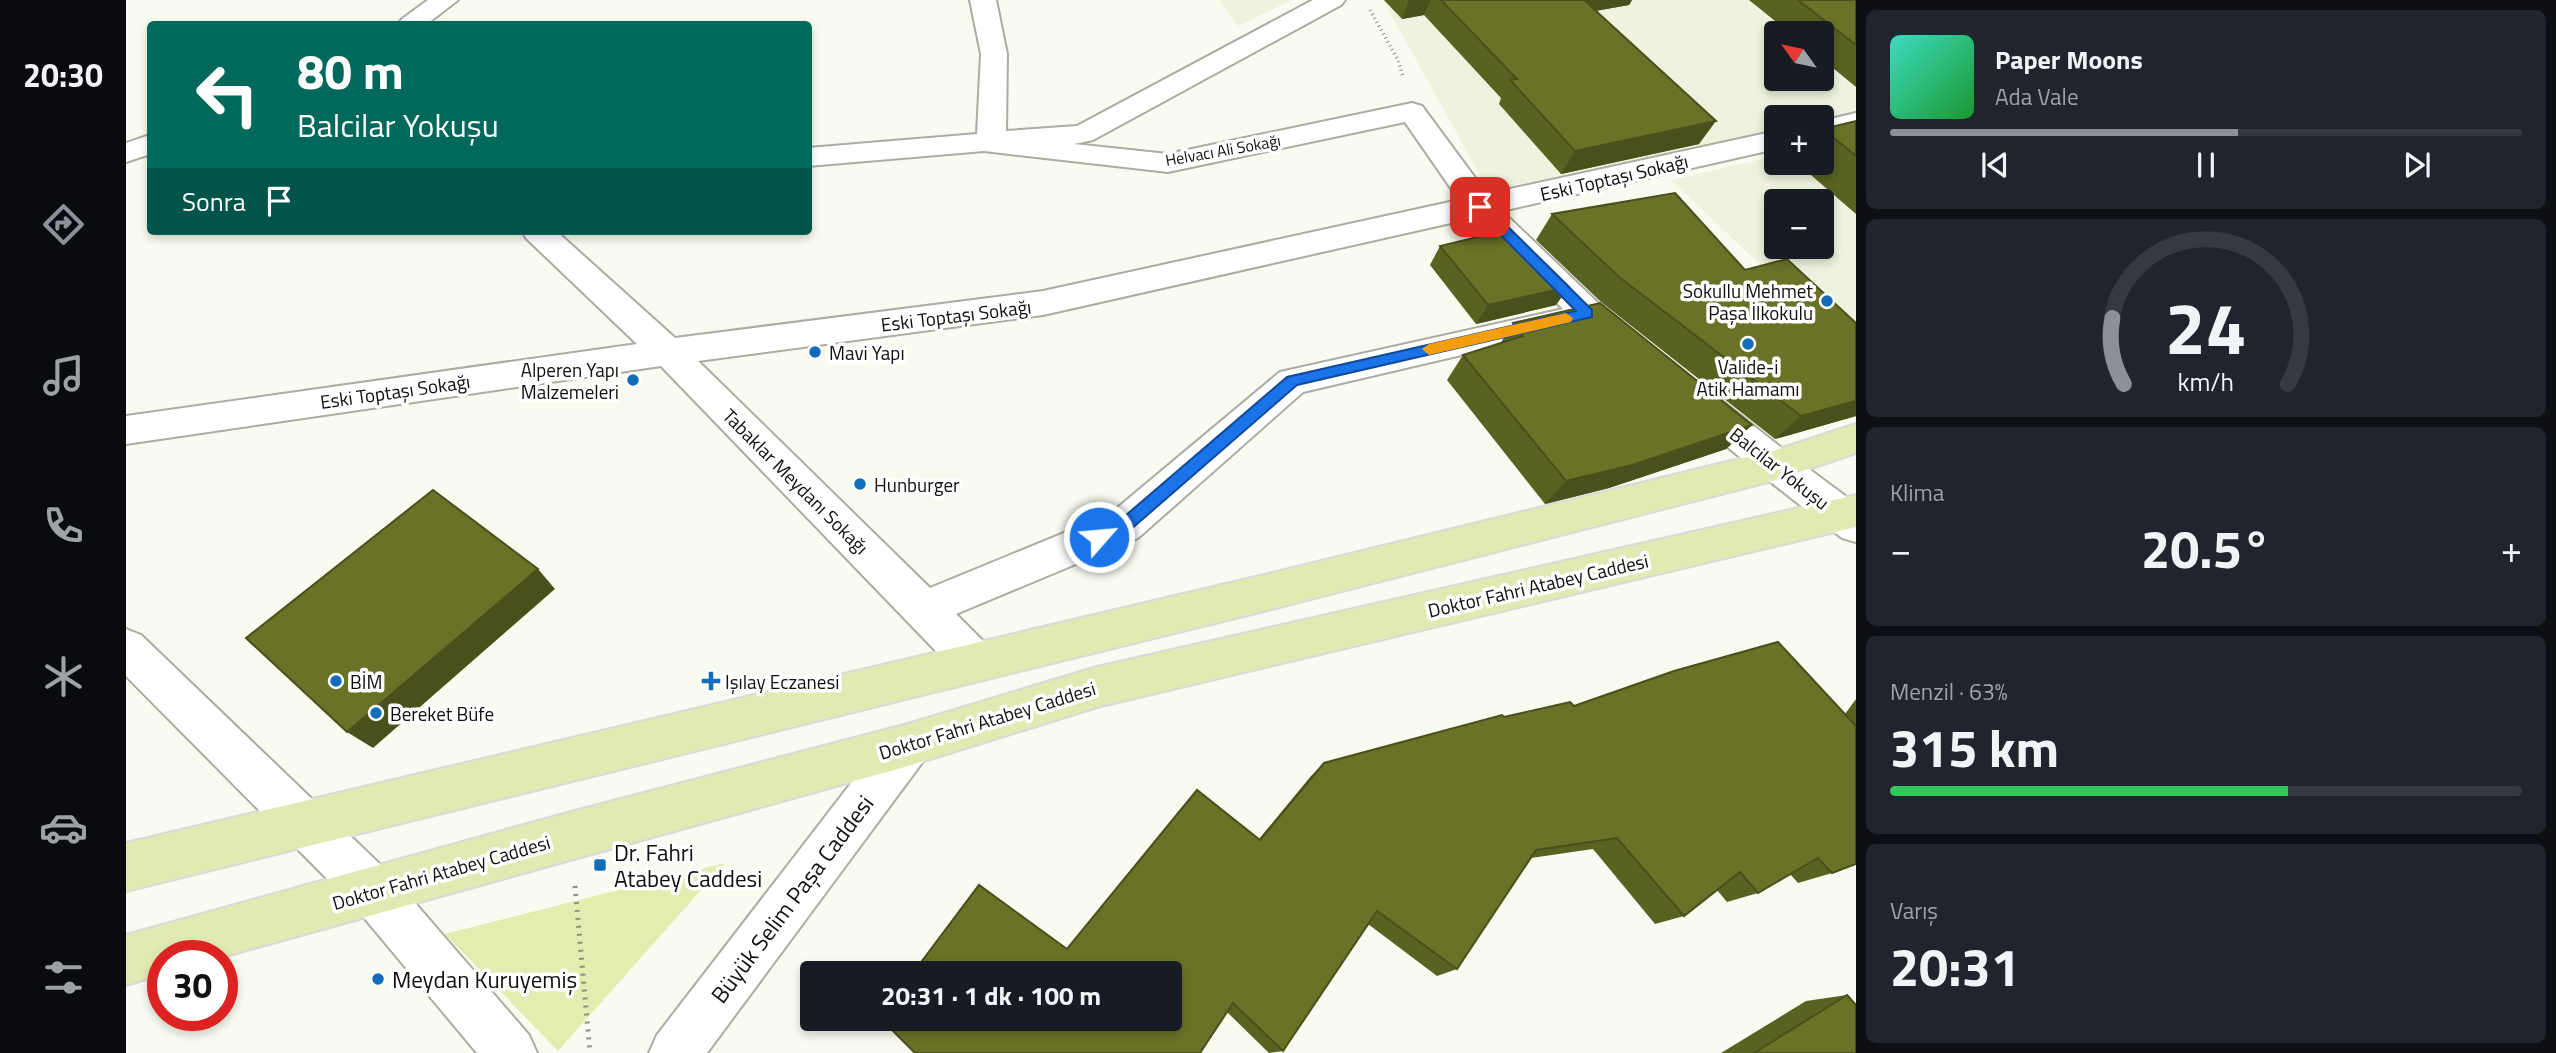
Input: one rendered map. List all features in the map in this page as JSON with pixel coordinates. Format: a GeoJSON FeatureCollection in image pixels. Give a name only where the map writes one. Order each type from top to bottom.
{"type":"FeatureCollection","features":[{"type":"Feature","properties":{"kind":"main road"},"geometry":{"type":"LineString","coordinates":[[126,867],[1264,593],[1776,465],[1856,438]]}},
{"type":"Feature","properties":{"kind":"main road","name":"Doktor Fahri Atabey Caddesi"},"geometry":{"type":"LineString","coordinates":[[126,960],[571,835],[908,745],[1097,687],[1851,517]]}},
{"type":"Feature","properties":{"kind":"street"},"geometry":{"type":"LineString","coordinates":[[984,0],[994,54],[991,144]]}},
{"type":"Feature","properties":{"kind":"street"},"geometry":{"type":"LineString","coordinates":[[812,157],[991,144],[1083,134],[1332,0]]}},
{"type":"Feature","properties":{"kind":"street"},"geometry":{"type":"LineString","coordinates":[[418,21],[455,4]]}},
{"type":"Feature","properties":{"kind":"street"},"geometry":{"type":"LineString","coordinates":[[444,21],[455,4]]}},
{"type":"Feature","properties":{"kind":"street","name":"Helvacı Ali Sokağı"},"geometry":{"type":"LineString","coordinates":[[991,144],[1168,163],[1412,112]]}},
{"type":"Feature","properties":{"kind":"street","name":"Balcilar Yokuşu"},"geometry":{"type":"LineString","coordinates":[[1412,112],[1480,207],[1587,313],[1776,465],[1851,517]]}},
{"type":"Feature","properties":{"kind":"street"},"geometry":{"type":"LineString","coordinates":[[1834,127],[1856,122]]}},
{"type":"Feature","properties":{"kind":"street","name":"Eski Toptaşı Sokağı"},"geometry":{"type":"LineString","coordinates":[[126,430],[668,352],[1043,303],[1764,143]]}},
{"type":"Feature","properties":{"kind":"street"},"geometry":{"type":"LineString","coordinates":[[126,153],[147,145]]}},
{"type":"Feature","properties":{"kind":"street"},"geometry":{"type":"LineString","coordinates":[[126,174],[147,167]]}},
{"type":"Feature","properties":{"kind":"street","name":"Tabaklar Meydanı Sokağı"},"geometry":{"type":"LineString","coordinates":[[541,235],[668,352],[974,661]]}},
{"type":"Feature","properties":{"kind":"street"},"geometry":{"type":"LineString","coordinates":[[924,610],[1124,526],[1292,381],[1587,313]]}},
{"type":"Feature","properties":{"kind":"street"},"geometry":{"type":"LineString","coordinates":[[126,648],[373,891],[511,1053]]}},
{"type":"Feature","properties":{"kind":"street","name":"Büyük Selim Paşa Caddesi"},"geometry":{"type":"LineString","coordinates":[[675,1053],[908,745]]}},
{"type":"Feature","properties":{"kind":"path"},"geometry":{"type":"LineString","coordinates":[[1364,0],[1398,60],[1412,112]]}},
{"type":"Feature","properties":{"kind":"path"},"geometry":{"type":"LineString","coordinates":[[571,835],[590,1053]]}},
{"type":"Feature","properties":{"kind":"shaded area"},"geometry":{"type":"Polygon","coordinates":[[[1219,0],[1292,0],[1238,26],[1219,0]]]}},
{"type":"Feature","properties":{"kind":"shaded area"},"geometry":{"type":"Polygon","coordinates":[[[1383,0],[1856,0],[1856,112],[1834,117],[1834,105],[1764,105],[1764,133],[1490,193],[1383,0]]]}},
{"type":"Feature","properties":{"kind":"shaded area","name":"Sokullu Mehmet Paşa İlkokulu"},"geometry":{"type":"Polygon","coordinates":[[[1856,138],[1856,356],[1671,180],[1764,159],[1764,175],[1834,175],[1834,154],[1856,138]]]}},
{"type":"Feature","properties":{"kind":"green space"},"geometry":{"type":"Polygon","coordinates":[[[725,863],[558,1051],[445,934],[725,863]]]}},
{"type":"Feature","properties":{"kind":"building"},"geometry":{"type":"Polygon","coordinates":[[[1441,0],[1584,0],[1716,121],[1575,151],[1510,80],[1517,79],[1441,0]]]}},
{"type":"Feature","properties":{"kind":"building"},"geometry":{"type":"Polygon","coordinates":[[[1798,0],[1856,0],[1856,45],[1834,28],[1834,21],[1825,21],[1798,0]]]}},
{"type":"Feature","properties":{"kind":"building"},"geometry":{"type":"Polygon","coordinates":[[[1856,121],[1856,156],[1834,138],[1834,126],[1856,121]]]}},
{"type":"Feature","properties":{"kind":"building"},"geometry":{"type":"Polygon","coordinates":[[[1675,193],[1745,270],[1787,259],[1856,323],[1856,401],[1801,416],[1619,277],[1552,214],[1675,193]]]}},
{"type":"Feature","properties":{"kind":"building"},"geometry":{"type":"Polygon","coordinates":[[[1510,229],[1569,287],[1488,305],[1440,246],[1510,229]]]}},
{"type":"Feature","properties":{"kind":"building"},"geometry":{"type":"Polygon","coordinates":[[[1600,303],[1752,425],[1632,465],[1566,481],[1463,355],[1523,336],[1513,323],[1600,303]]]}},
{"type":"Feature","properties":{"kind":"building"},"geometry":{"type":"Polygon","coordinates":[[[433,490],[538,569],[347,732],[246,638],[433,490]]]}},
{"type":"Feature","properties":{"kind":"building"},"geometry":{"type":"Polygon","coordinates":[[[1778,642],[1856,726],[1856,864],[1832,873],[1818,858],[1758,893],[1740,872],[1684,916],[1617,838],[1536,850],[1457,969],[1377,911],[1283,1051],[1233,1003],[1200,1053],[915,1053],[893,1031],[1182,1031],[1182,961],[922,961],[979,885],[1067,949],[1197,790],[1260,840],[1324,763],[1502,715],[1504,717],[1570,702],[1574,706],[1674,671],[1778,642]]]}},
{"type":"Feature","properties":{"kind":"building"},"geometry":{"type":"Polygon","coordinates":[[[1847,995],[1856,1005],[1856,1053],[1754,1053],[1847,995]]]}},
{"type":"Feature","properties":{"kind":"slow traffic"},"geometry":{"type":"LineString","coordinates":[[1429,349],[1566,318]]}},
{"type":"Feature","properties":{"kind":"place","name":"Sokullu Mehmet Paşa İlkokulu"},"geometry":{"type":"Point","coordinates":[1827,301]}},
{"type":"Feature","properties":{"kind":"place","name":"Valide-i Atik Hamamı"},"geometry":{"type":"Point","coordinates":[1748,344]}},
{"type":"Feature","properties":{"kind":"place","name":"Mavi Yapı"},"geometry":{"type":"Point","coordinates":[815,352]}},
{"type":"Feature","properties":{"kind":"place","name":"Alperen Yapı Malzemeleri"},"geometry":{"type":"Point","coordinates":[633,380]}},
{"type":"Feature","properties":{"kind":"place","name":"Hunburger"},"geometry":{"type":"Point","coordinates":[860,484]}},
{"type":"Feature","properties":{"kind":"place","name":"BİM"},"geometry":{"type":"Point","coordinates":[336,681]}},
{"type":"Feature","properties":{"kind":"place","name":"Işılay Eczanesi"},"geometry":{"type":"Point","coordinates":[711,681]}},
{"type":"Feature","properties":{"kind":"place","name":"Bereket Büfe"},"geometry":{"type":"Point","coordinates":[376,713]}},
{"type":"Feature","properties":{"kind":"place","name":"Dr. Fahri Atabey Caddesi"},"geometry":{"type":"Point","coordinates":[600,865]}},
{"type":"Feature","properties":{"kind":"place","name":"Meydan Kuruyemiş"},"geometry":{"type":"Point","coordinates":[378,979]}},
{"type":"Feature","properties":{"kind":"route"},"geometry":{"type":"LineString","coordinates":[[1099,537],[1124,526],[1292,381],[1587,313],[1480,207]]}}]}
